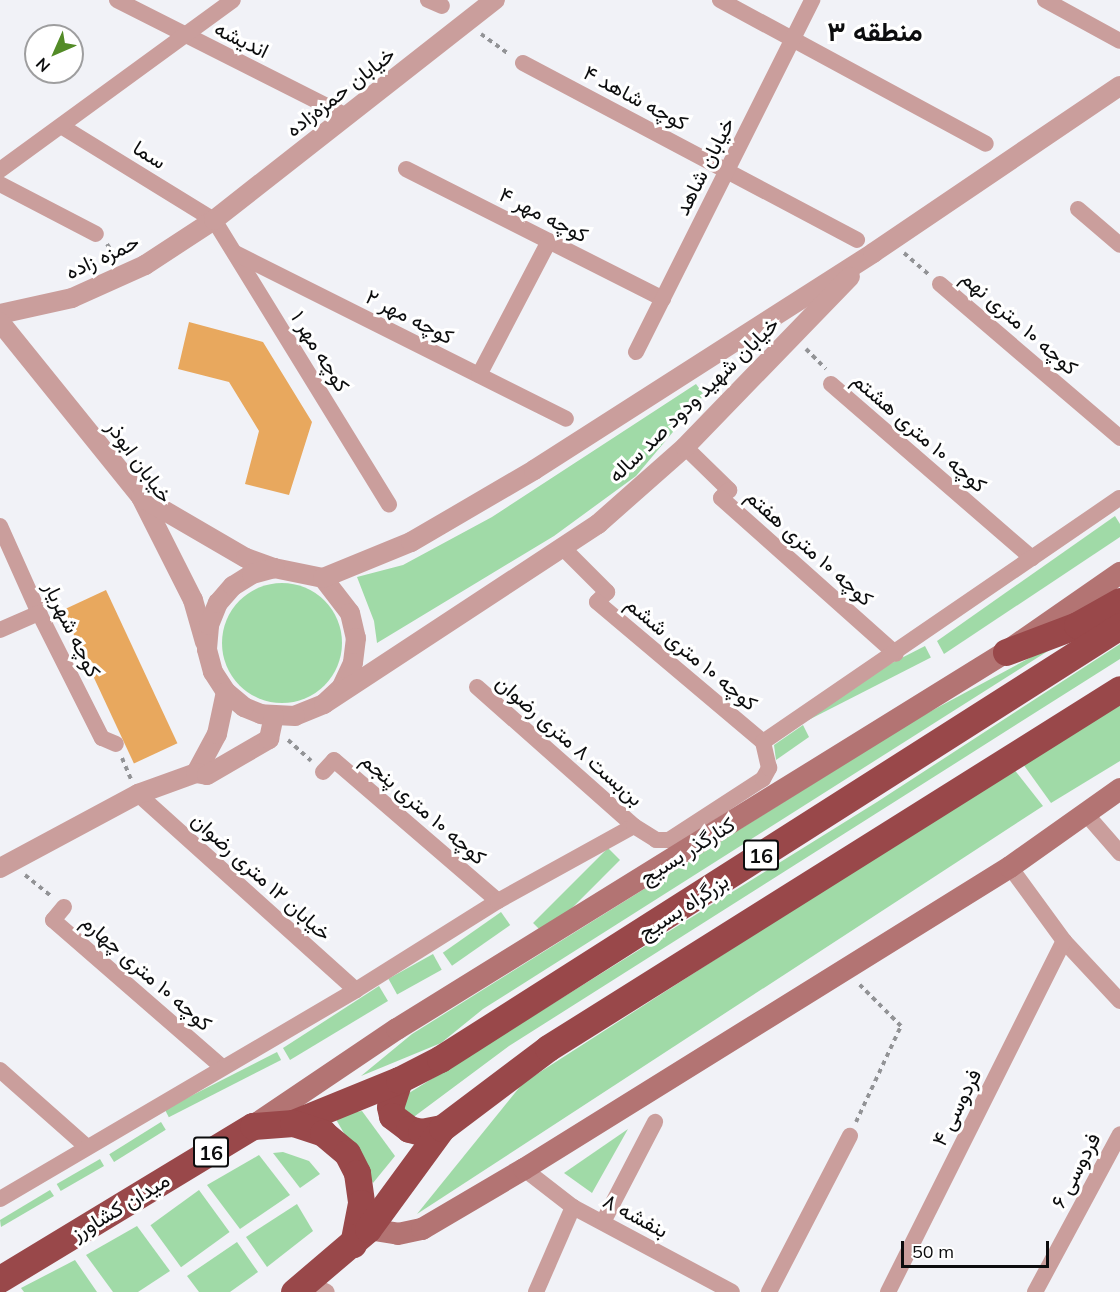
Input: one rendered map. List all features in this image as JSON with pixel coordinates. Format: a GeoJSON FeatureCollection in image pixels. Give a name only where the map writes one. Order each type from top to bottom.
{"type":"FeatureCollection","features":[{"type":"Feature","properties":{"kind":"highway"},"geometry":{"type":"LineString","coordinates":[[1006,652],[1077,625],[1120,601]]}},
{"type":"Feature","properties":{"kind":"highway","name":"بزرگراه بسیج"},"geometry":{"type":"LineString","coordinates":[[293,1123],[399,1080],[601,958],[1120,626]]}},
{"type":"Feature","properties":{"kind":"highway","name":"16"},"geometry":{"type":"LineString","coordinates":[[309,1289],[360,1237],[442,1128],[548,1048],[1120,689]]}},
{"type":"Feature","properties":{"kind":"highway"},"geometry":{"type":"LineString","coordinates":[[399,1080],[390,1107],[392,1116],[409,1129],[421,1132],[442,1128]]}},
{"type":"Feature","properties":{"kind":"highway","name":"میدان کشاورز"},"geometry":{"type":"LineString","coordinates":[[0,1279],[253,1126],[293,1123],[323,1133],[347,1153],[357,1173],[361,1203],[360,1237]]}},
{"type":"Feature","properties":{"kind":"main road","name":"کنارگذر بسیج"},"geometry":{"type":"LineString","coordinates":[[253,1126],[397,1029],[1006,652],[1120,573]]}},
{"type":"Feature","properties":{"kind":"main road"},"geometry":{"type":"LineString","coordinates":[[360,1237],[398,1234],[422,1229],[524,1169],[1010,867],[1120,789]]}},
{"type":"Feature","properties":{"kind":"street","name":"اندیشه"},"geometry":{"type":"LineString","coordinates":[[117,0],[347,117]]}},
{"type":"Feature","properties":{"kind":"street"},"geometry":{"type":"LineString","coordinates":[[0,170],[233,0]]}},
{"type":"Feature","properties":{"kind":"street","name":"خیابان حمزه‌زاده"},"geometry":{"type":"LineString","coordinates":[[214,220],[495,0]]}},
{"type":"Feature","properties":{"kind":"street"},"geometry":{"type":"LineString","coordinates":[[720,0],[986,144]]}},
{"type":"Feature","properties":{"kind":"street","name":"خیابان شاهد"},"geometry":{"type":"LineString","coordinates":[[636,352],[812,0]]}},
{"type":"Feature","properties":{"kind":"street"},"geometry":{"type":"LineString","coordinates":[[1045,0],[1120,40]]}},
{"type":"Feature","properties":{"kind":"street","name":"کوچه شاهد ۴"},"geometry":{"type":"LineString","coordinates":[[523,63],[857,240]]}},
{"type":"Feature","properties":{"kind":"street","name":"خیابان شهید ودود صد ساله"},"geometry":{"type":"LineString","coordinates":[[323,578],[411,542],[534,470],[873,253],[1120,86]]}},
{"type":"Feature","properties":{"kind":"street","name":"سما"},"geometry":{"type":"LineString","coordinates":[[62,126],[214,220]]}},
{"type":"Feature","properties":{"kind":"street","name":"کوچه مهر ۴"},"geometry":{"type":"LineString","coordinates":[[406,169],[663,299]]}},
{"type":"Feature","properties":{"kind":"street"},"geometry":{"type":"LineString","coordinates":[[0,184],[96,234]]}},
{"type":"Feature","properties":{"kind":"street"},"geometry":{"type":"LineString","coordinates":[[1078,209],[1120,245]]}},
{"type":"Feature","properties":{"kind":"street","name":"کوچه مهر ۱"},"geometry":{"type":"LineString","coordinates":[[214,220],[389,506]]}},
{"type":"Feature","properties":{"kind":"street","name":"حمزه زاده"},"geometry":{"type":"LineString","coordinates":[[0,314],[72,297],[124,274],[214,220]]}},
{"type":"Feature","properties":{"kind":"street"},"geometry":{"type":"LineString","coordinates":[[479,375],[549,241]]}},
{"type":"Feature","properties":{"kind":"street","name":"کوچه مهر ۲"},"geometry":{"type":"LineString","coordinates":[[234,252],[566,419]]}},
{"type":"Feature","properties":{"kind":"street","name":"خیابان شهید ودود صد ساله"},"geometry":{"type":"LineString","coordinates":[[324,704],[598,524],[685,447],[873,253]]}},
{"type":"Feature","properties":{"kind":"street","name":"کوچه ۱۰ متری نهم"},"geometry":{"type":"LineString","coordinates":[[940,284],[1120,438]]}},
{"type":"Feature","properties":{"kind":"street","name":"خیابان ابوذر"},"geometry":{"type":"LineString","coordinates":[[0,322],[141,497],[193,600],[207,649]]}},
{"type":"Feature","properties":{"kind":"street","name":"کوچه ۱۰ متری هشتم"},"geometry":{"type":"LineString","coordinates":[[831,384],[1032,558]]}},
{"type":"Feature","properties":{"kind":"street","name":"کوچه ۱۰ متری هفتم"},"geometry":{"type":"LineString","coordinates":[[685,447],[729,490],[721,498],[896,654]]}},
{"type":"Feature","properties":{"kind":"street"},"geometry":{"type":"LineString","coordinates":[[141,497],[246,558],[274,568],[297,570],[323,578],[350,613],[356,638],[353,663],[342,687],[324,704],[295,716],[277,717],[244,707],[226,692],[213,672],[207,649],[209,625],[218,603],[233,586],[252,574],[274,568]]}},
{"type":"Feature","properties":{"kind":"street"},"geometry":{"type":"LineString","coordinates":[[763,742],[896,654],[1120,498]]}},
{"type":"Feature","properties":{"kind":"street","name":"کوچه شهریار"},"geometry":{"type":"LineString","coordinates":[[0,526],[39,613],[102,738],[116,744]]}},
{"type":"Feature","properties":{"kind":"street","name":"کوچه ۱۰ متری ششم"},"geometry":{"type":"LineString","coordinates":[[562,547],[607,592],[597,602],[763,742]]}},
{"type":"Feature","properties":{"kind":"street"},"geometry":{"type":"LineString","coordinates":[[0,630],[39,613]]}},
{"type":"Feature","properties":{"kind":"street","name":"بن‌بست ۸ متری رضوان"},"geometry":{"type":"LineString","coordinates":[[477,687],[634,826],[656,840],[669,840],[763,779],[769,768],[763,742]]}},
{"type":"Feature","properties":{"kind":"street"},"geometry":{"type":"LineString","coordinates":[[196,774],[217,734],[226,692]]}},
{"type":"Feature","properties":{"kind":"street"},"geometry":{"type":"LineString","coordinates":[[5,865],[138,794],[196,774],[207,775],[269,739],[277,717]]}},
{"type":"Feature","properties":{"kind":"street","name":"کوچه ۱۰ متری پنجم"},"geometry":{"type":"LineString","coordinates":[[323,772],[334,760],[498,901]]}},
{"type":"Feature","properties":{"kind":"street","name":"خیابان ۱۲ متری رضوان"},"geometry":{"type":"LineString","coordinates":[[138,794],[356,990]]}},
{"type":"Feature","properties":{"kind":"street"},"geometry":{"type":"LineString","coordinates":[[1086,814],[1120,853]]}},
{"type":"Feature","properties":{"kind":"street"},"geometry":{"type":"LineString","coordinates":[[0,1199],[86,1146],[356,990],[498,901],[634,826]]}},
{"type":"Feature","properties":{"kind":"street"},"geometry":{"type":"LineString","coordinates":[[1010,867],[1064,941],[1120,1001]]}},
{"type":"Feature","properties":{"kind":"street","name":"کوچه ۱۰ متری چهارم"},"geometry":{"type":"LineString","coordinates":[[64,907],[53,920],[222,1067]]}},
{"type":"Feature","properties":{"kind":"street","name":"فردوسی ۴"},"geometry":{"type":"LineString","coordinates":[[888,1292],[1064,941]]}},
{"type":"Feature","properties":{"kind":"street"},"geometry":{"type":"LineString","coordinates":[[0,1070],[86,1146]]}},
{"type":"Feature","properties":{"kind":"street"},"geometry":{"type":"LineString","coordinates":[[603,1222],[655,1122]]}},
{"type":"Feature","properties":{"kind":"street","name":"فردوسی ۶"},"geometry":{"type":"LineString","coordinates":[[1035,1292],[1120,1134]]}},
{"type":"Feature","properties":{"kind":"street"},"geometry":{"type":"LineString","coordinates":[[769,1292],[850,1136]]}},
{"type":"Feature","properties":{"kind":"street","name":"بنفشه ۸"},"geometry":{"type":"LineString","coordinates":[[524,1169],[573,1207],[723,1290]]}},
{"type":"Feature","properties":{"kind":"street"},"geometry":{"type":"LineString","coordinates":[[536,1292],[573,1207]]}},
{"type":"Feature","properties":{"kind":"path"},"geometry":{"type":"LineString","coordinates":[[466,23],[523,63]]}},
{"type":"Feature","properties":{"kind":"path"},"geometry":{"type":"LineString","coordinates":[[96,234],[110,248],[124,274]]}},
{"type":"Feature","properties":{"kind":"path","name":"کوچه ۱۰ متری نهم"},"geometry":{"type":"LineString","coordinates":[[890,241],[940,284]]}},
{"type":"Feature","properties":{"kind":"path","name":"کوچه ۱۰ متری هشتم"},"geometry":{"type":"LineString","coordinates":[[792,337],[836,378],[831,384]]}},
{"type":"Feature","properties":{"kind":"path"},"geometry":{"type":"LineString","coordinates":[[277,717],[287,739],[323,772]]}},
{"type":"Feature","properties":{"kind":"path"},"geometry":{"type":"LineString","coordinates":[[116,744],[138,794]]}},
{"type":"Feature","properties":{"kind":"path","name":"کوچه ۱۰ متری چهارم"},"geometry":{"type":"LineString","coordinates":[[5,865],[64,907]]}},
{"type":"Feature","properties":{"kind":"path"},"geometry":{"type":"LineString","coordinates":[[845,970],[901,1026],[850,1136]]}},
{"type":"Feature","properties":{"kind":"green space"},"geometry":{"type":"Polygon","coordinates":[[[696,384],[704,395],[636,476],[554,536],[377,643],[374,621],[357,577],[403,565],[492,517],[696,384]]]}},
{"type":"Feature","properties":{"kind":"green space"},"geometry":{"type":"Polygon","coordinates":[[[1115,516],[1120,524],[1120,537],[944,654],[937,641],[1115,516]]]}},
{"type":"Feature","properties":{"kind":"green space"},"geometry":{"type":"Polygon","coordinates":[[[282,583],[305,587],[325,600],[338,620],[342,643],[338,666],[325,686],[305,699],[282,703],[259,699],[239,686],[226,666],[222,643],[226,620],[239,600],[259,587],[282,583]]]}},
{"type":"Feature","properties":{"kind":"green space"},"geometry":{"type":"Polygon","coordinates":[[[1078,632],[483,1009],[441,1043],[361,1076],[412,1034],[920,717],[1078,632]]]}},
{"type":"Feature","properties":{"kind":"green space"},"geometry":{"type":"Polygon","coordinates":[[[1120,644],[1120,659],[509,1046],[415,1116],[404,1118],[401,1098],[877,802],[1120,644]]]}},
{"type":"Feature","properties":{"kind":"green space"},"geometry":{"type":"Polygon","coordinates":[[[925,646],[931,658],[808,720],[802,709],[925,646]]]}},
{"type":"Feature","properties":{"kind":"green space"},"geometry":{"type":"Polygon","coordinates":[[[1120,702],[1120,761],[1051,803],[1023,764],[1120,702]]]}},
{"type":"Feature","properties":{"kind":"green space"},"geometry":{"type":"Polygon","coordinates":[[[803,725],[809,737],[776,760],[774,745],[803,725]]]}},
{"type":"Feature","properties":{"kind":"green space"},"geometry":{"type":"Polygon","coordinates":[[[1013,768],[1043,806],[417,1214],[523,1083],[1013,768]]]}},
{"type":"Feature","properties":{"kind":"green space"},"geometry":{"type":"Polygon","coordinates":[[[608,848],[620,860],[545,935],[533,923],[608,848]]]}},
{"type":"Feature","properties":{"kind":"green space"},"geometry":{"type":"Polygon","coordinates":[[[501,912],[510,925],[452,966],[443,953],[501,912]]]}},
{"type":"Feature","properties":{"kind":"green space"},"geometry":{"type":"Polygon","coordinates":[[[433,954],[442,970],[397,994],[388,979],[433,954]]]}},
{"type":"Feature","properties":{"kind":"green space"},"geometry":{"type":"Polygon","coordinates":[[[379,986],[388,1001],[290,1060],[283,1048],[379,986]]]}},
{"type":"Feature","properties":{"kind":"green space"},"geometry":{"type":"Polygon","coordinates":[[[277,1052],[281,1060],[169,1117],[165,1109],[277,1052]]]}},
{"type":"Feature","properties":{"kind":"green space"},"geometry":{"type":"Polygon","coordinates":[[[362,1111],[395,1156],[373,1183],[334,1116],[362,1111]]]}},
{"type":"Feature","properties":{"kind":"green space"},"geometry":{"type":"Polygon","coordinates":[[[161,1122],[166,1130],[114,1162],[109,1154],[161,1122]]]}},
{"type":"Feature","properties":{"kind":"green space"},"geometry":{"type":"Polygon","coordinates":[[[628,1129],[592,1193],[564,1173],[628,1129]]]}},
{"type":"Feature","properties":{"kind":"green space"},"geometry":{"type":"Polygon","coordinates":[[[283,1152],[309,1161],[320,1174],[300,1188],[273,1153],[283,1152]]]}},
{"type":"Feature","properties":{"kind":"green space"},"geometry":{"type":"Polygon","coordinates":[[[259,1155],[290,1195],[240,1229],[207,1185],[259,1155]]]}},
{"type":"Feature","properties":{"kind":"green space"},"geometry":{"type":"Polygon","coordinates":[[[100,1159],[104,1166],[61,1191],[57,1184],[100,1159]]]}},
{"type":"Feature","properties":{"kind":"green space"},"geometry":{"type":"Polygon","coordinates":[[[50,1190],[54,1196],[1,1227],[0,1220],[50,1190]]]}},
{"type":"Feature","properties":{"kind":"green space"},"geometry":{"type":"Polygon","coordinates":[[[199,1190],[230,1232],[181,1267],[150,1225],[199,1190]]]}},
{"type":"Feature","properties":{"kind":"green space"},"geometry":{"type":"Polygon","coordinates":[[[297,1204],[313,1231],[267,1267],[246,1237],[297,1204]]]}},
{"type":"Feature","properties":{"kind":"green space"},"geometry":{"type":"Polygon","coordinates":[[[137,1226],[170,1271],[138,1292],[113,1292],[86,1255],[137,1226]]]}},
{"type":"Feature","properties":{"kind":"green space"},"geometry":{"type":"Polygon","coordinates":[[[237,1242],[258,1272],[230,1292],[199,1292],[187,1276],[237,1242]]]}},
{"type":"Feature","properties":{"kind":"green space"},"geometry":{"type":"Polygon","coordinates":[[[75,1260],[97,1292],[24,1292],[21,1288],[75,1260]]]}},
{"type":"Feature","properties":{"kind":"building"},"geometry":{"type":"Polygon","coordinates":[[[189,322],[263,342],[312,422],[289,495],[245,484],[259,431],[229,382],[178,369],[189,322]]]}},
{"type":"Feature","properties":{"kind":"building"},"geometry":{"type":"Polygon","coordinates":[[[106,590],[177,743],[134,763],[62,610],[106,590]]]}},
{"type":"Feature","properties":{"kind":"district","name":"منطقه ۳"},"geometry":{"type":"Point","coordinates":[875,32]}}]}
